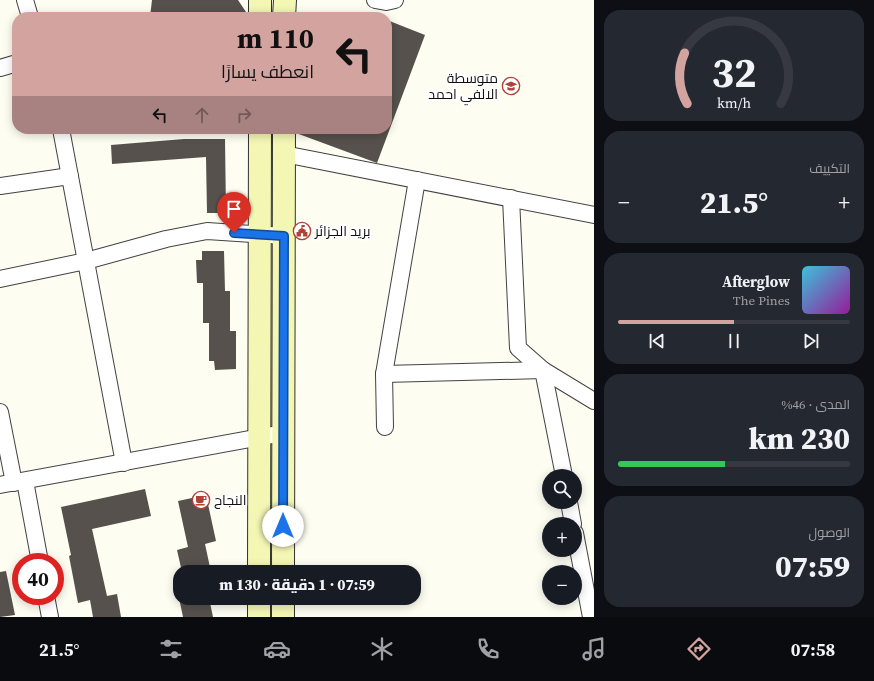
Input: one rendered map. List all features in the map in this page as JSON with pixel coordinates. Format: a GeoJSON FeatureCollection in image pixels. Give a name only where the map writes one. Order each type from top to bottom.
{"type":"FeatureCollection","features":[{"type":"Feature","properties":{"kind":"street"},"geometry":{"type":"LineString","coordinates":[[25,0],[29,12]]}},
{"type":"Feature","properties":{"kind":"street"},"geometry":{"type":"LineString","coordinates":[[260,0],[260,12]]}},
{"type":"Feature","properties":{"kind":"street"},"geometry":{"type":"LineString","coordinates":[[284,0],[284,12]]}},
{"type":"Feature","properties":{"kind":"street"},"geometry":{"type":"LineString","coordinates":[[375,0],[386,2],[394,0]]}},
{"type":"Feature","properties":{"kind":"street"},"geometry":{"type":"LineString","coordinates":[[0,68],[12,64]]}},
{"type":"Feature","properties":{"kind":"street"},"geometry":{"type":"LineString","coordinates":[[62,134],[124,463]]}},
{"type":"Feature","properties":{"kind":"street"},"geometry":{"type":"LineString","coordinates":[[259,565],[260,134]]}},
{"type":"Feature","properties":{"kind":"street"},"geometry":{"type":"LineString","coordinates":[[283,565],[284,134]]}},
{"type":"Feature","properties":{"kind":"street"},"geometry":{"type":"LineString","coordinates":[[284,154],[594,215]]}},
{"type":"Feature","properties":{"kind":"street"},"geometry":{"type":"LineString","coordinates":[[0,186],[70,176]]}},
{"type":"Feature","properties":{"kind":"street"},"geometry":{"type":"LineString","coordinates":[[385,427],[384,374],[416,180]]}},
{"type":"Feature","properties":{"kind":"street"},"geometry":{"type":"LineString","coordinates":[[512,198],[518,348],[543,370],[594,401]]}},
{"type":"Feature","properties":{"kind":"street"},"geometry":{"type":"LineString","coordinates":[[0,279],[86,261],[166,239],[208,231],[284,236]]}},
{"type":"Feature","properties":{"kind":"street"},"geometry":{"type":"LineString","coordinates":[[384,374],[543,370]]}},
{"type":"Feature","properties":{"kind":"street"},"geometry":{"type":"LineString","coordinates":[[543,370],[563,469]]}},
{"type":"Feature","properties":{"kind":"street"},"geometry":{"type":"LineString","coordinates":[[0,412],[13,483],[37,553]]}},
{"type":"Feature","properties":{"kind":"street"},"geometry":{"type":"LineString","coordinates":[[13,483],[283,433]]}},
{"type":"Feature","properties":{"kind":"street"},"geometry":{"type":"LineString","coordinates":[[580,557],[591,617]]}},
{"type":"Feature","properties":{"kind":"street"},"geometry":{"type":"LineString","coordinates":[[48,605],[50,617]]}},
{"type":"Feature","properties":{"kind":"street"},"geometry":{"type":"LineString","coordinates":[[259,605],[259,617]]}},
{"type":"Feature","properties":{"kind":"street"},"geometry":{"type":"LineString","coordinates":[[283,605],[283,617]]}},
{"type":"Feature","properties":{"kind":"building"},"geometry":{"type":"Polygon","coordinates":[[[152,0],[238,0],[246,12],[151,12],[152,0]]]}},
{"type":"Feature","properties":{"kind":"building"},"geometry":{"type":"Polygon","coordinates":[[[392,22],[425,35],[392,123],[392,22]]]}},
{"type":"Feature","properties":{"kind":"building"},"geometry":{"type":"Polygon","coordinates":[[[299,134],[388,134],[377,163],[299,134]]]}},
{"type":"Feature","properties":{"kind":"building"},"geometry":{"type":"Polygon","coordinates":[[[184,139],[225,139],[226,213],[207,213],[206,157],[112,164],[111,145],[184,139]]]}},
{"type":"Feature","properties":{"kind":"building"},"geometry":{"type":"Polygon","coordinates":[[[202,251],[224,251],[225,291],[230,291],[230,331],[236,331],[236,369],[215,370],[214,361],[209,361],[209,323],[203,323],[203,283],[197,283],[196,260],[202,260],[202,251]]]}},
{"type":"Feature","properties":{"kind":"building"},"geometry":{"type":"Polygon","coordinates":[[[145,489],[151,516],[92,529],[107,596],[117,594],[121,617],[93,617],[90,600],[78,603],[69,556],[71,555],[61,507],[145,489]]]}},
{"type":"Feature","properties":{"kind":"building"},"geometry":{"type":"Polygon","coordinates":[[[206,495],[216,541],[205,544],[210,565],[180,565],[177,550],[188,547],[178,501],[206,495]]]}},
{"type":"Feature","properties":{"kind":"building"},"geometry":{"type":"Polygon","coordinates":[[[6,571],[15,615],[0,617],[0,572],[6,571]]]}},
{"type":"Feature","properties":{"kind":"building"},"geometry":{"type":"Polygon","coordinates":[[[180,605],[210,605],[213,617],[183,617],[180,605]]]}},
{"type":"Feature","properties":{"kind":"place","name":"متوسطة الالفي احمد"},"geometry":{"type":"Point","coordinates":[511,86]}},
{"type":"Feature","properties":{"kind":"place","name":"بريد الجزائر"},"geometry":{"type":"Point","coordinates":[302,231]}},
{"type":"Feature","properties":{"kind":"place","name":"النجاح"},"geometry":{"type":"Point","coordinates":[201,500]}},
{"type":"Feature","properties":{"kind":"route"},"geometry":{"type":"LineString","coordinates":[[234,233],[284,236],[283,526]]}}]}
